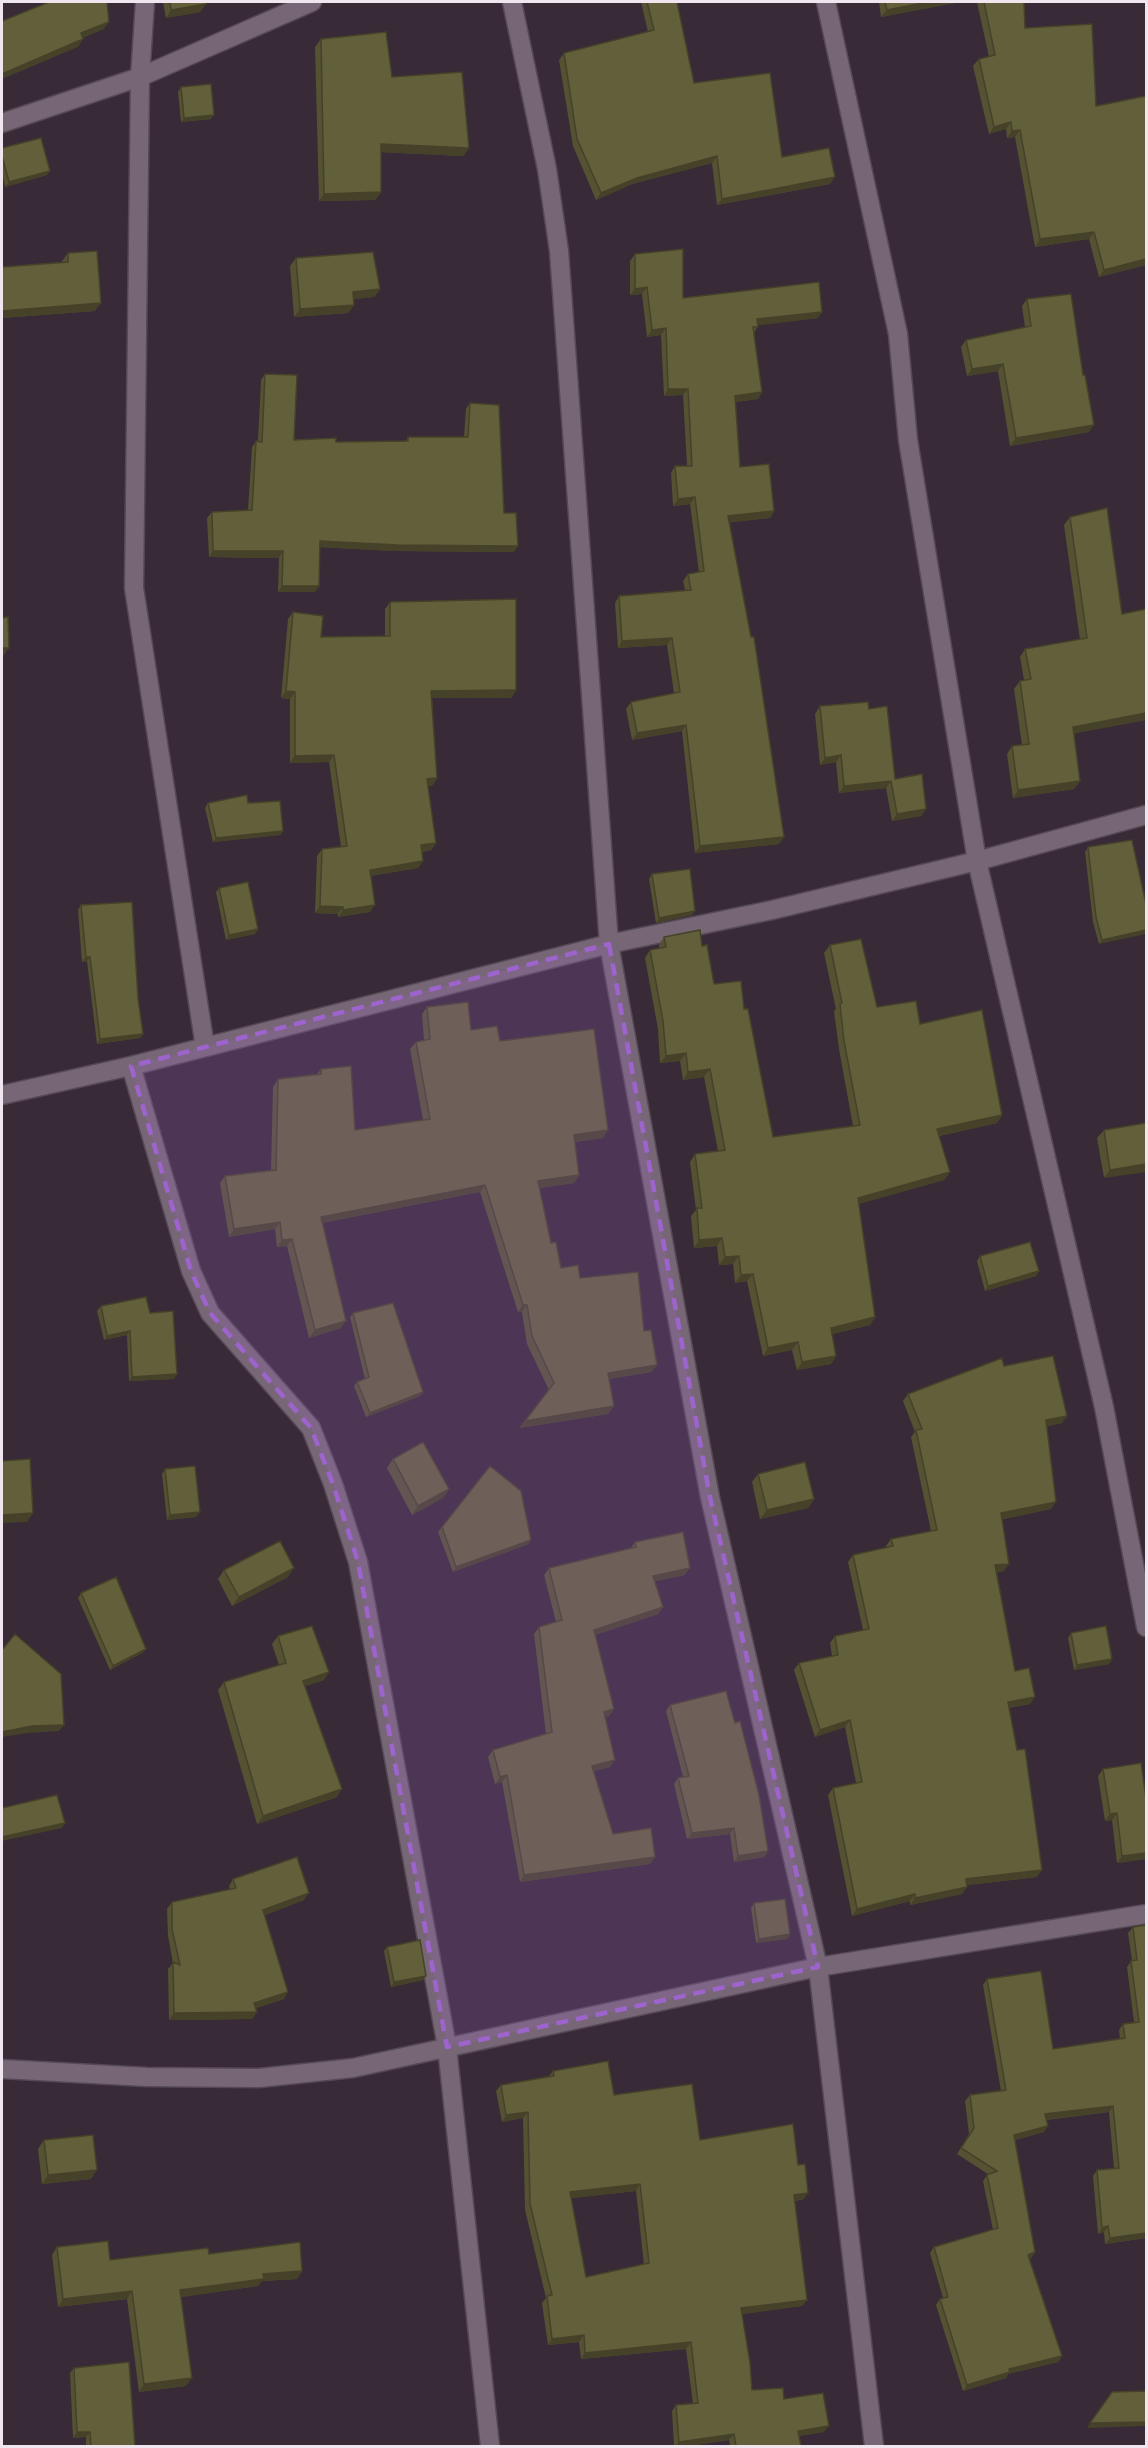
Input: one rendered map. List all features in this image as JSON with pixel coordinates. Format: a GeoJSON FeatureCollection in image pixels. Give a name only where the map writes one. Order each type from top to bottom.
{"type":"FeatureCollection","features":[{"type":"Feature","properties":{"kind":"street"},"geometry":{"type":"LineString","coordinates":[[145,2],[140,77],[134,588],[205,1047]]}},
{"type":"Feature","properties":{"kind":"street"},"geometry":{"type":"LineString","coordinates":[[2,123],[140,77],[312,2]]}},
{"type":"Feature","properties":{"kind":"street"},"geometry":{"type":"LineString","coordinates":[[512,2],[547,169],[559,251],[609,944],[710,1497],[818,1967],[874,2446]]}},
{"type":"Feature","properties":{"kind":"street"},"geometry":{"type":"LineString","coordinates":[[826,2],[898,334],[908,440],[977,861],[1104,1407],[1146,1628]]}},
{"type":"Feature","properties":{"kind":"street"},"geometry":{"type":"LineString","coordinates":[[2,1095],[131,1066],[609,944],[772,910],[977,861],[1146,815]]}},
{"type":"Feature","properties":{"kind":"street"},"geometry":{"type":"LineString","coordinates":[[131,1066],[191,1271],[210,1312],[311,1428],[333,1484],[358,1562],[447,2047],[490,2446]]}},
{"type":"Feature","properties":{"kind":"street"},"geometry":{"type":"LineString","coordinates":[[2,2069],[147,2078],[259,2078],[353,2068],[818,1967],[1146,1914]]}},
{"type":"Feature","properties":{"kind":"highlighted area"},"geometry":{"type":"Polygon","coordinates":[[[609,944],[710,1497],[818,1967],[447,2047],[358,1562],[333,1484],[311,1428],[210,1313],[191,1271],[131,1066],[609,944]]]}},
{"type":"Feature","properties":{"kind":"building"},"geometry":{"type":"Polygon","coordinates":[[[49,2],[107,2],[109,22],[81,33],[83,39],[2,74],[2,21],[49,2]]]}},
{"type":"Feature","properties":{"kind":"building"},"geometry":{"type":"Polygon","coordinates":[[[170,2],[205,2],[206,4],[171,10],[170,2]]]}},
{"type":"Feature","properties":{"kind":"building"},"geometry":{"type":"Polygon","coordinates":[[[647,2],[677,2],[694,83],[770,73],[782,157],[829,148],[835,177],[722,199],[717,156],[637,178],[601,193],[577,139],[564,53],[654,30],[647,2]]]}},
{"type":"Feature","properties":{"kind":"building"},"geometry":{"type":"Polygon","coordinates":[[[885,2],[928,2],[887,10],[885,2]]]}},
{"type":"Feature","properties":{"kind":"building"},"geometry":{"type":"Polygon","coordinates":[[[984,2],[1024,2],[1025,28],[1092,24],[1096,106],[1146,96],[1146,259],[1104,270],[1094,232],[1040,239],[1020,130],[1012,131],[1011,122],[994,127],[979,59],[995,55],[984,2]]]}},
{"type":"Feature","properties":{"kind":"building"},"geometry":{"type":"Polygon","coordinates":[[[386,32],[392,77],[462,72],[469,148],[381,144],[381,192],[324,194],[321,39],[386,32]]]}},
{"type":"Feature","properties":{"kind":"building"},"geometry":{"type":"Polygon","coordinates":[[[211,84],[214,115],[184,118],[181,87],[211,84]]]}},
{"type":"Feature","properties":{"kind":"building"},"geometry":{"type":"Polygon","coordinates":[[[41,138],[50,171],[9,182],[2,148],[41,138]]]}},
{"type":"Feature","properties":{"kind":"building"},"geometry":{"type":"Polygon","coordinates":[[[683,249],[683,298],[819,282],[822,312],[757,319],[758,327],[753,327],[762,392],[735,396],[740,467],[769,464],[774,511],[728,516],[751,637],[754,637],[784,837],[700,846],[686,725],[637,733],[631,702],[680,692],[672,638],[622,641],[619,596],[691,590],[688,574],[704,571],[695,497],[678,499],[675,466],[692,466],[688,389],[668,389],[666,328],[652,330],[647,287],[635,289],[635,254],[683,249]]]}},
{"type":"Feature","properties":{"kind":"building"},"geometry":{"type":"Polygon","coordinates":[[[97,251],[101,303],[2,311],[2,267],[68,262],[68,253],[97,251]]]}},
{"type":"Feature","properties":{"kind":"building"},"geometry":{"type":"Polygon","coordinates":[[[373,252],[380,289],[353,292],[354,305],[300,309],[296,258],[373,252]]]}},
{"type":"Feature","properties":{"kind":"building"},"geometry":{"type":"Polygon","coordinates":[[[1071,294],[1083,375],[1085,375],[1094,425],[1016,438],[1003,364],[972,369],[966,340],[1031,326],[1027,299],[1071,294]]]}},
{"type":"Feature","properties":{"kind":"building"},"geometry":{"type":"Polygon","coordinates":[[[265,374],[297,375],[294,440],[336,438],[336,442],[408,441],[408,437],[468,437],[470,403],[499,405],[504,513],[516,513],[518,546],[398,545],[320,541],[319,586],[282,586],[283,551],[213,551],[212,512],[252,510],[256,441],[262,442],[265,374]]]}},
{"type":"Feature","properties":{"kind":"building"},"geometry":{"type":"Polygon","coordinates":[[[1107,508],[1122,614],[1146,609],[1146,713],[1073,727],[1080,781],[1018,790],[1012,746],[1029,744],[1020,681],[1031,679],[1025,649],[1087,638],[1070,517],[1107,508]]]}},
{"type":"Feature","properties":{"kind":"building"},"geometry":{"type":"Polygon","coordinates":[[[516,599],[516,690],[431,691],[437,778],[427,779],[436,843],[421,845],[423,861],[370,870],[375,905],[343,910],[343,907],[320,906],[322,849],[347,846],[334,755],[295,756],[295,692],[286,691],[293,612],[323,616],[321,637],[390,636],[390,602],[516,599]]]}},
{"type":"Feature","properties":{"kind":"building"},"geometry":{"type":"Polygon","coordinates":[[[8,617],[9,648],[2,648],[2,618],[8,617]]]}},
{"type":"Feature","properties":{"kind":"building"},"geometry":{"type":"Polygon","coordinates":[[[868,702],[869,709],[887,706],[895,779],[922,774],[926,809],[897,814],[891,781],[844,786],[841,755],[825,758],[820,706],[868,702]]]}},
{"type":"Feature","properties":{"kind":"building"},"geometry":{"type":"Polygon","coordinates":[[[247,795],[248,803],[280,801],[283,831],[216,838],[208,803],[247,795]]]}},
{"type":"Feature","properties":{"kind":"building"},"geometry":{"type":"Polygon","coordinates":[[[1132,840],[1146,904],[1146,930],[1102,940],[1096,917],[1088,847],[1132,840]]]}},
{"type":"Feature","properties":{"kind":"building"},"geometry":{"type":"Polygon","coordinates":[[[690,869],[695,911],[659,918],[652,874],[690,869]]]}},
{"type":"Feature","properties":{"kind":"building"},"geometry":{"type":"Polygon","coordinates":[[[248,882],[258,929],[229,935],[219,888],[248,882]]]}},
{"type":"Feature","properties":{"kind":"building"},"geometry":{"type":"Polygon","coordinates":[[[132,902],[138,998],[143,1034],[100,1039],[90,957],[86,957],[81,905],[132,902]]]}},
{"type":"Feature","properties":{"kind":"building"},"geometry":{"type":"Polygon","coordinates":[[[700,930],[702,946],[707,945],[714,984],[741,981],[744,1009],[748,1009],[773,1137],[860,1125],[844,1041],[840,1004],[842,1003],[830,945],[861,939],[877,1007],[916,1001],[920,1024],[982,1010],[1002,1115],[937,1129],[950,1172],[858,1198],[875,1317],[831,1328],[836,1356],[802,1362],[798,1342],[768,1348],[753,1274],[741,1275],[739,1256],[725,1257],[722,1238],[699,1240],[697,1208],[702,1208],[695,1154],[725,1150],[710,1069],[688,1072],[686,1053],[666,1056],[663,1021],[650,950],[666,947],[664,937],[700,930]]]}},
{"type":"Feature","properties":{"kind":"building"},"geometry":{"type":"Polygon","coordinates":[[[468,1002],[471,1030],[497,1026],[500,1041],[594,1029],[608,1130],[574,1135],[579,1175],[538,1181],[551,1243],[556,1242],[561,1268],[578,1265],[580,1278],[638,1272],[644,1331],[651,1330],[657,1365],[608,1373],[614,1406],[525,1421],[554,1383],[532,1336],[527,1305],[523,1305],[485,1185],[321,1217],[346,1321],[315,1330],[292,1239],[282,1240],[280,1222],[234,1229],[225,1176],[276,1170],[278,1079],[321,1074],[321,1069],[351,1066],[355,1130],[430,1119],[416,1042],[430,1039],[427,1007],[468,1002]]]}},
{"type":"Feature","properties":{"kind":"building"},"geometry":{"type":"Polygon","coordinates":[[[1146,1123],[1146,1164],[1110,1170],[1104,1130],[1146,1123]]]}},
{"type":"Feature","properties":{"kind":"building"},"geometry":{"type":"Polygon","coordinates":[[[1030,1242],[1039,1271],[988,1286],[980,1256],[1030,1242]]]}},
{"type":"Feature","properties":{"kind":"building"},"geometry":{"type":"Polygon","coordinates":[[[146,1297],[150,1313],[173,1311],[177,1374],[132,1377],[130,1331],[107,1336],[101,1306],[146,1297]]]}},
{"type":"Feature","properties":{"kind":"building"},"geometry":{"type":"Polygon","coordinates":[[[393,1303],[423,1392],[370,1413],[357,1382],[369,1377],[353,1313],[393,1303]]]}},
{"type":"Feature","properties":{"kind":"building"},"geometry":{"type":"Polygon","coordinates":[[[1053,1356],[1067,1416],[1046,1420],[1056,1502],[1001,1513],[1009,1564],[995,1565],[1015,1671],[1029,1668],[1035,1697],[1008,1702],[1017,1750],[1025,1749],[1042,1870],[966,1879],[967,1887],[915,1898],[915,1894],[857,1909],[833,1788],[862,1782],[850,1720],[820,1730],[799,1663],[838,1655],[835,1636],[869,1629],[853,1555],[893,1546],[891,1539],[937,1530],[916,1430],[922,1429],[908,1394],[1002,1358],[1004,1366],[1053,1356]]]}},
{"type":"Feature","properties":{"kind":"building"},"geometry":{"type":"Polygon","coordinates":[[[423,1442],[449,1489],[418,1506],[393,1459],[423,1442]]]}},
{"type":"Feature","properties":{"kind":"building"},"geometry":{"type":"Polygon","coordinates":[[[30,1459],[33,1513],[2,1515],[2,1461],[30,1459]]]}},
{"type":"Feature","properties":{"kind":"building"},"geometry":{"type":"Polygon","coordinates":[[[805,1462],[814,1499],[767,1510],[758,1474],[805,1462]]]}},
{"type":"Feature","properties":{"kind":"building"},"geometry":{"type":"Polygon","coordinates":[[[195,1466],[200,1512],[170,1515],[165,1469],[195,1466]]]}},
{"type":"Feature","properties":{"kind":"building"},"geometry":{"type":"Polygon","coordinates":[[[490,1466],[521,1491],[531,1540],[456,1567],[442,1527],[490,1466]]]}},
{"type":"Feature","properties":{"kind":"building"},"geometry":{"type":"Polygon","coordinates":[[[683,1532],[690,1568],[653,1576],[663,1607],[594,1630],[614,1709],[604,1712],[615,1760],[592,1766],[613,1834],[651,1828],[655,1857],[524,1875],[507,1775],[500,1777],[493,1750],[552,1732],[539,1627],[562,1620],[549,1568],[636,1547],[635,1542],[683,1532]]]}},
{"type":"Feature","properties":{"kind":"building"},"geometry":{"type":"Polygon","coordinates":[[[280,1541],[294,1568],[239,1597],[224,1570],[280,1541]]]}},
{"type":"Feature","properties":{"kind":"building"},"geometry":{"type":"Polygon","coordinates":[[[116,1577],[146,1649],[113,1666],[81,1593],[116,1577]]]}},
{"type":"Feature","properties":{"kind":"building"},"geometry":{"type":"Polygon","coordinates":[[[312,1626],[329,1672],[303,1681],[342,1789],[263,1816],[224,1682],[286,1663],[278,1636],[312,1626]]]}},
{"type":"Feature","properties":{"kind":"building"},"geometry":{"type":"Polygon","coordinates":[[[1106,1626],[1112,1659],[1077,1665],[1071,1633],[1106,1626]]]}},
{"type":"Feature","properties":{"kind":"building"},"geometry":{"type":"Polygon","coordinates":[[[15,1634],[61,1674],[64,1725],[32,1726],[2,1732],[2,1650],[15,1634]]]}},
{"type":"Feature","properties":{"kind":"building"},"geometry":{"type":"Polygon","coordinates":[[[726,1691],[735,1723],[740,1721],[759,1795],[768,1851],[738,1856],[734,1828],[692,1833],[678,1778],[689,1776],[670,1705],[726,1691]]]}},
{"type":"Feature","properties":{"kind":"building"},"geometry":{"type":"Polygon","coordinates":[[[1141,1763],[1146,1798],[1146,1853],[1122,1856],[1117,1813],[1110,1814],[1103,1769],[1141,1763]]]}},
{"type":"Feature","properties":{"kind":"building"},"geometry":{"type":"Polygon","coordinates":[[[57,1795],[65,1823],[2,1837],[2,1808],[57,1795]]]}},
{"type":"Feature","properties":{"kind":"building"},"geometry":{"type":"Polygon","coordinates":[[[297,1857],[309,1893],[263,1910],[288,1992],[254,2003],[257,2012],[174,2013],[173,1962],[180,1965],[172,1929],[172,1902],[236,1888],[233,1879],[297,1857]]]}},
{"type":"Feature","properties":{"kind":"building"},"geometry":{"type":"Polygon","coordinates":[[[785,1899],[790,1934],[759,1939],[754,1903],[785,1899]]]}},
{"type":"Feature","properties":{"kind":"building"},"geometry":{"type":"Polygon","coordinates":[[[1146,1925],[1146,2233],[1110,2238],[1108,2226],[1102,2228],[1097,2170],[1119,2168],[1113,2106],[1045,2114],[1048,2126],[1014,2135],[1035,2252],[1028,2255],[1062,2356],[1009,2369],[1010,2372],[967,2385],[940,2299],[948,2297],[934,2247],[998,2228],[987,2175],[997,2171],[961,2148],[974,2128],[970,2095],[1006,2090],[987,1979],[1041,1971],[1053,2049],[1125,2038],[1123,2024],[1139,2022],[1131,1961],[1137,1960],[1133,1927],[1146,1925]]]}},
{"type":"Feature","properties":{"kind":"building"},"geometry":{"type":"Polygon","coordinates":[[[420,1940],[426,1976],[394,1982],[387,1947],[420,1940]]]}},
{"type":"Feature","properties":{"kind":"building"},"geometry":{"type":"Polygon","coordinates":[[[608,2061],[614,2095],[692,2084],[700,2140],[793,2124],[798,2165],[805,2164],[808,2193],[794,2195],[807,2300],[741,2308],[752,2390],[783,2388],[784,2399],[823,2393],[829,2426],[798,2431],[801,2446],[736,2446],[734,2434],[679,2442],[676,2405],[698,2403],[691,2342],[585,2353],[584,2335],[552,2339],[547,2296],[552,2295],[530,2204],[528,2112],[506,2115],[501,2085],[554,2076],[553,2071],[608,2061]],[[640,2184],[570,2192],[586,2277],[649,2263],[640,2184]]]}},
{"type":"Feature","properties":{"kind":"building"},"geometry":{"type":"Polygon","coordinates":[[[93,2135],[97,2170],[48,2175],[44,2140],[93,2135]]]}},
{"type":"Feature","properties":{"kind":"building"},"geometry":{"type":"Polygon","coordinates":[[[108,2241],[110,2260],[208,2248],[209,2254],[300,2242],[302,2271],[263,2274],[264,2279],[180,2290],[192,2378],[144,2384],[132,2291],[63,2299],[57,2247],[108,2241]]]}},
{"type":"Feature","properties":{"kind":"building"},"geometry":{"type":"Polygon","coordinates":[[[129,2362],[135,2446],[91,2446],[90,2432],[77,2432],[74,2368],[129,2362]]]}},
{"type":"Feature","properties":{"kind":"building"},"geometry":{"type":"Polygon","coordinates":[[[1146,2391],[1146,2422],[1090,2423],[1112,2392],[1146,2391]]]}}]}
